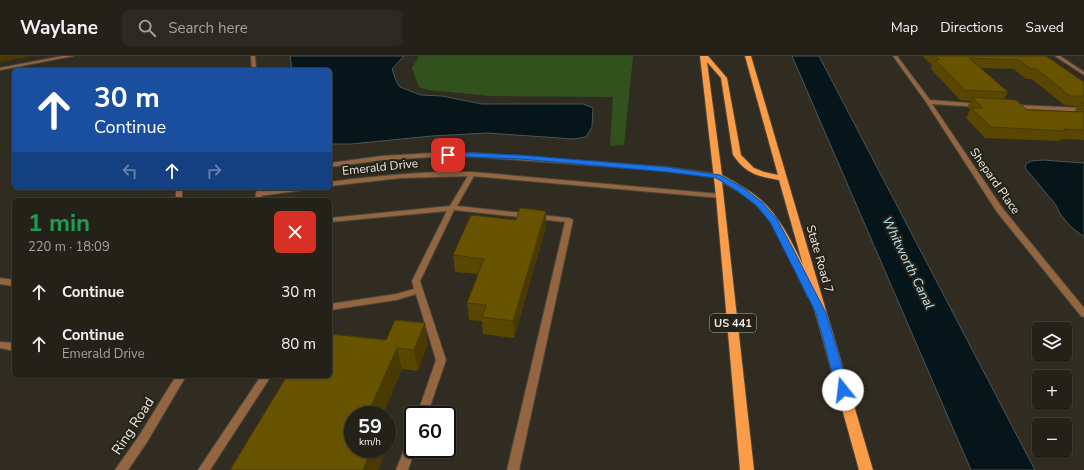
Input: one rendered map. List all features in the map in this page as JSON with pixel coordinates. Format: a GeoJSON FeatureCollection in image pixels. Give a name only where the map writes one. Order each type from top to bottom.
{"type":"FeatureCollection","features":[{"type":"Feature","properties":{"kind":"main road","name":"US 441"},"geometry":{"type":"LineString","coordinates":[[704,56],[718,176],[747,470]]}},
{"type":"Feature","properties":{"kind":"main road"},"geometry":{"type":"LineString","coordinates":[[704,56],[724,78],[737,155],[744,166],[759,174],[783,178]]}},
{"type":"Feature","properties":{"kind":"main road","name":"State Road 7"},"geometry":{"type":"LineString","coordinates":[[748,56],[866,470]]}},
{"type":"Feature","properties":{"kind":"main road"},"geometry":{"type":"LineString","coordinates":[[718,176],[759,204],[774,221],[821,313]]}},
{"type":"Feature","properties":{"kind":"street"},"geometry":{"type":"LineString","coordinates":[[0,69],[71,56]]}},
{"type":"Feature","properties":{"kind":"street"},"geometry":{"type":"LineString","coordinates":[[253,56],[254,68]]}},
{"type":"Feature","properties":{"kind":"street","name":"Shepard Place"},"geometry":{"type":"LineString","coordinates":[[894,56],[928,102],[1000,210],[1084,314]]}},
{"type":"Feature","properties":{"kind":"street"},"geometry":{"type":"LineString","coordinates":[[1057,56],[1084,74]]}},
{"type":"Feature","properties":{"kind":"street"},"geometry":{"type":"LineString","coordinates":[[928,102],[985,105]]}},
{"type":"Feature","properties":{"kind":"street"},"geometry":{"type":"LineString","coordinates":[[1008,106],[1084,110]]}},
{"type":"Feature","properties":{"kind":"street","name":"Emerald Drive"},"geometry":{"type":"LineString","coordinates":[[332,165],[382,158],[476,154],[660,169],[718,176]]}},
{"type":"Feature","properties":{"kind":"street","name":"Emerald Drive"},"geometry":{"type":"LineString","coordinates":[[332,184],[388,176],[435,173],[472,174],[720,196]]}},
{"type":"Feature","properties":{"kind":"street"},"geometry":{"type":"LineString","coordinates":[[425,406],[442,360],[416,281],[452,208],[472,174]]}},
{"type":"Feature","properties":{"kind":"street"},"geometry":{"type":"LineString","coordinates":[[259,194],[289,190]]}},
{"type":"Feature","properties":{"kind":"street"},"geometry":{"type":"LineString","coordinates":[[332,220],[452,208],[569,220],[513,470]]}},
{"type":"Feature","properties":{"kind":"street"},"geometry":{"type":"LineString","coordinates":[[0,281],[12,283]]}},
{"type":"Feature","properties":{"kind":"street"},"geometry":{"type":"LineString","coordinates":[[332,307],[396,297],[419,290]]}},
{"type":"Feature","properties":{"kind":"street"},"geometry":{"type":"LineString","coordinates":[[0,345],[12,347]]}},
{"type":"Feature","properties":{"kind":"street","name":"Ring Road"},"geometry":{"type":"LineString","coordinates":[[121,470],[180,378]]}},
{"type":"Feature","properties":{"kind":"street"},"geometry":{"type":"LineString","coordinates":[[204,470],[265,378]]}},
{"type":"Feature","properties":{"kind":"street"},"geometry":{"type":"LineString","coordinates":[[402,470],[407,458]]}},
{"type":"Feature","properties":{"kind":"green space"},"geometry":{"type":"Polygon","coordinates":[[[419,56],[633,56],[624,145],[610,146],[613,97],[490,96],[428,90],[419,87],[412,68],[419,56]]]}},
{"type":"Feature","properties":{"kind":"water"},"geometry":{"type":"Polygon","coordinates":[[[290,56],[404,56],[392,69],[396,81],[400,87],[421,95],[442,96],[482,104],[583,104],[593,108],[592,127],[586,137],[574,139],[487,133],[432,136],[351,144],[332,144],[332,68],[292,68],[290,56]]]}},
{"type":"Feature","properties":{"kind":"water","name":"Whitworth Canal"},"geometry":{"type":"Polygon","coordinates":[[[792,56],[819,56],[1035,470],[971,470],[792,56]]]}},
{"type":"Feature","properties":{"kind":"water"},"geometry":{"type":"Polygon","coordinates":[[[1043,160],[1084,163],[1084,237],[1070,226],[1060,214],[1056,205],[1025,168],[1026,164],[1031,161],[1043,160]]]}},
{"type":"Feature","properties":{"kind":"building"},"geometry":{"type":"Polygon","coordinates":[[[936,56],[1046,56],[1084,82],[1084,96],[1070,96],[1037,69],[1031,69],[1019,60],[969,58],[1008,92],[965,90],[935,60],[940,60],[936,56]]]}},
{"type":"Feature","properties":{"kind":"building"},"geometry":{"type":"Polygon","coordinates":[[[972,97],[1016,100],[1027,110],[1084,112],[1084,130],[1064,129],[1066,131],[991,127],[971,108],[983,108],[972,97]]]}},
{"type":"Feature","properties":{"kind":"building"},"geometry":{"type":"Polygon","coordinates":[[[520,208],[546,211],[513,321],[482,317],[486,305],[467,303],[484,259],[453,255],[471,215],[516,220],[520,208]]]}},
{"type":"Feature","properties":{"kind":"building"},"geometry":{"type":"Polygon","coordinates":[[[395,320],[425,323],[414,350],[397,348],[371,406],[344,406],[344,458],[368,458],[363,470],[230,470],[286,378],[332,378],[332,334],[386,340],[395,320]]]}},
{"type":"Feature","properties":{"kind":"route"},"geometry":{"type":"LineString","coordinates":[[448,155],[476,154],[520,157],[667,169],[718,176],[759,204],[774,221],[821,313],[843,390]]}}]}
